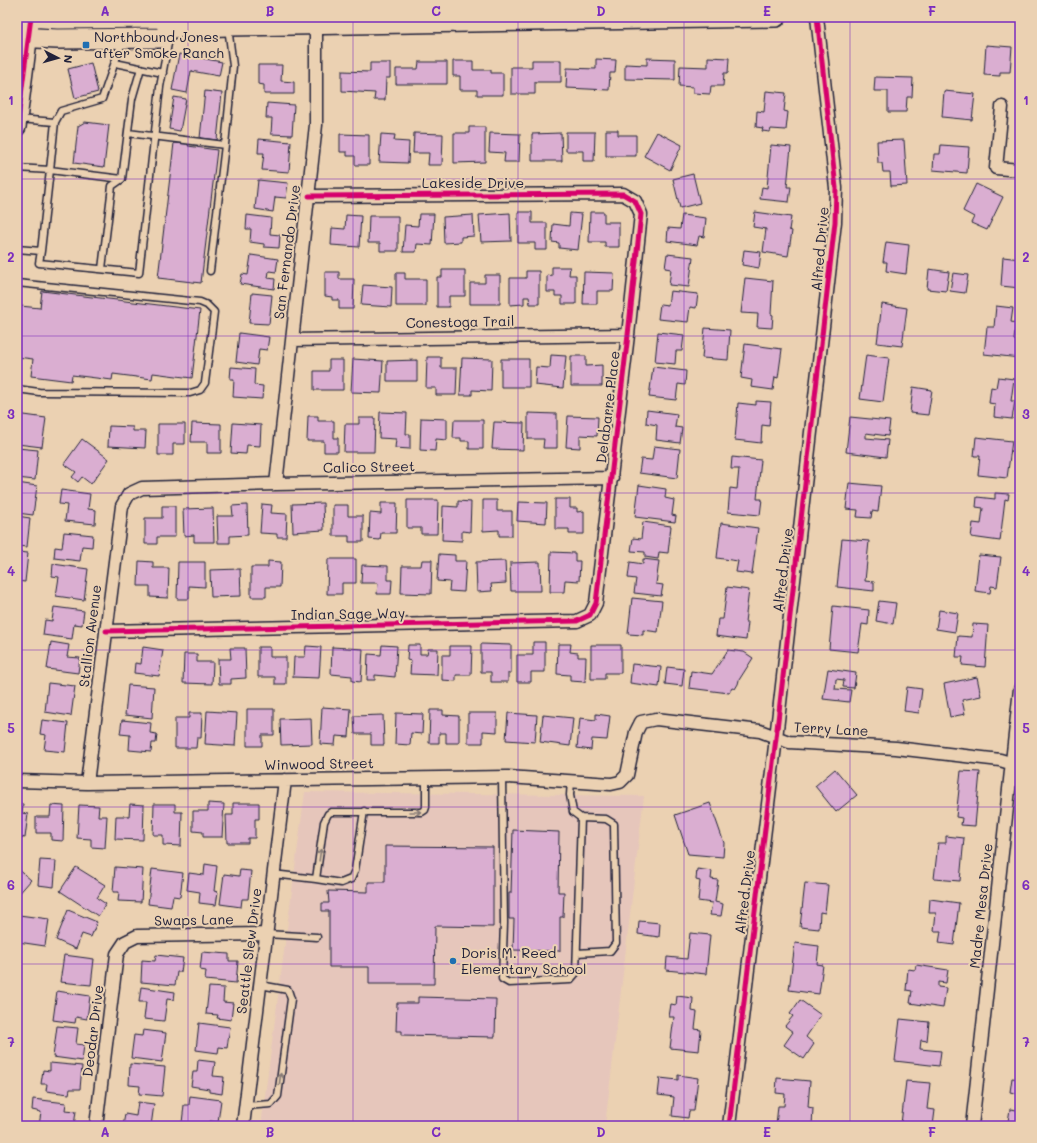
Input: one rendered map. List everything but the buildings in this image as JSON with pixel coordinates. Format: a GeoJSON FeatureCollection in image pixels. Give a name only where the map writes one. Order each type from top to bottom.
{"type":"FeatureCollection","features":[{"type":"Feature","properties":{"kind":"main road"},"geometry":{"type":"LineString","coordinates":[[18,123],[22,38],[30,17],[58,19],[161,18],[170,23],[234,23],[776,17]]}},
{"type":"Feature","properties":{"kind":"main road"},"geometry":{"type":"LineString","coordinates":[[22,38],[162,38],[170,23]]}},
{"type":"Feature","properties":{"kind":"street","name":"Alfred Drive"},"geometry":{"type":"LineString","coordinates":[[729,1126],[776,738],[835,222],[836,188],[818,17]]}},
{"type":"Feature","properties":{"kind":"street","name":"San Fernando Drive"},"geometry":{"type":"LineString","coordinates":[[276,484],[316,126],[319,22]]}},
{"type":"Feature","properties":{"kind":"street"},"geometry":{"type":"LineString","coordinates":[[1002,107],[996,168],[1020,170]]}},
{"type":"Feature","properties":{"kind":"street","name":"Lakeside Drive"},"geometry":{"type":"LineString","coordinates":[[309,196],[623,194],[635,201]]}},
{"type":"Feature","properties":{"kind":"street","name":"Delabarre Place"},"geometry":{"type":"LineString","coordinates":[[590,615],[596,603],[628,335],[641,214],[635,201]]}},
{"type":"Feature","properties":{"kind":"street","name":"Conestoga Trail"},"geometry":{"type":"LineString","coordinates":[[292,340],[628,335]]}},
{"type":"Feature","properties":{"kind":"street","name":"Calico Street"},"geometry":{"type":"LineString","coordinates":[[128,494],[142,488],[612,478]]}},
{"type":"Feature","properties":{"kind":"street","name":"Stallion Avenue"},"geometry":{"type":"LineString","coordinates":[[87,783],[122,506],[128,494]]}},
{"type":"Feature","properties":{"kind":"street","name":"Indian Sage Way"},"geometry":{"type":"LineString","coordinates":[[106,631],[577,622],[590,615]]}},
{"type":"Feature","properties":{"kind":"street","name":"Madre Mesa Drive"},"geometry":{"type":"LineString","coordinates":[[972,1126],[1016,765],[1020,690]]}},
{"type":"Feature","properties":{"kind":"street","name":"Terry Lane"},"geometry":{"type":"LineString","coordinates":[[620,782],[627,775],[636,732],[641,722],[656,719],[760,731],[789,742],[896,748],[1000,760],[1016,765]]}},
{"type":"Feature","properties":{"kind":"street","name":"Winwood Street"},"geometry":{"type":"LineString","coordinates":[[17,781],[87,783],[502,777],[611,784],[620,782]]}},
{"type":"Feature","properties":{"kind":"street","name":"Seattle Slew Drive"},"geometry":{"type":"LineString","coordinates":[[243,1126],[285,780]]}},
{"type":"Feature","properties":{"kind":"street","name":"Swaps Lane"},"geometry":{"type":"LineString","coordinates":[[125,942],[138,936],[266,934]]}},
{"type":"Feature","properties":{"kind":"street","name":"Deodar Drive"},"geometry":{"type":"LineString","coordinates":[[96,1126],[117,954],[125,942]]}},
{"type":"Feature","properties":{"kind":"lane"},"geometry":{"type":"LineString","coordinates":[[124,38],[102,99],[61,110],[56,122],[39,263],[139,272],[154,136],[170,23]]}},
{"type":"Feature","properties":{"kind":"lane"},"geometry":{"type":"LineString","coordinates":[[210,271],[233,66],[234,23]]}},
{"type":"Feature","properties":{"kind":"lane"},"geometry":{"type":"LineString","coordinates":[[115,63],[163,73]]}},
{"type":"Feature","properties":{"kind":"lane"},"geometry":{"type":"LineString","coordinates":[[102,269],[112,186],[122,179],[132,99],[141,68]]}},
{"type":"Feature","properties":{"kind":"lane"},"geometry":{"type":"LineString","coordinates":[[18,123],[56,122]]}},
{"type":"Feature","properties":{"kind":"lane"},"geometry":{"type":"LineString","coordinates":[[128,133],[225,146]]}},
{"type":"Feature","properties":{"kind":"lane"},"geometry":{"type":"LineString","coordinates":[[17,168],[50,170],[122,179]]}},
{"type":"Feature","properties":{"kind":"lane"},"geometry":{"type":"LineString","coordinates":[[17,249],[41,251]]}},
{"type":"Feature","properties":{"kind":"lane"},"geometry":{"type":"LineString","coordinates":[[17,283],[200,302],[208,306],[214,312],[205,383],[200,390],[190,393],[39,392],[17,389]]}},
{"type":"Feature","properties":{"kind":"lane"},"geometry":{"type":"LineString","coordinates":[[502,777],[504,923],[502,979],[509,982],[570,980],[576,973],[581,818]]}},
{"type":"Feature","properties":{"kind":"lane"},"geometry":{"type":"LineString","coordinates":[[316,879],[324,822],[328,814],[331,812],[344,811],[422,812],[426,807],[426,778]]}},
{"type":"Feature","properties":{"kind":"lane"},"geometry":{"type":"LineString","coordinates":[[571,782],[570,796],[573,812],[581,818],[606,819],[614,824],[616,943],[610,951],[577,953]]}},
{"type":"Feature","properties":{"kind":"lane"},"geometry":{"type":"LineString","coordinates":[[273,874],[341,883],[351,879],[355,870],[364,811]]}},
{"type":"Feature","properties":{"kind":"lane"},"geometry":{"type":"LineString","coordinates":[[266,934],[317,937]]}},
{"type":"Feature","properties":{"kind":"lane"},"geometry":{"type":"LineString","coordinates":[[245,1106],[271,1104],[278,1096],[291,999],[288,990],[260,985]]}},
{"type":"Feature","properties":{"kind":"shaded area","name":"Doris M. Reed Elementary School"},"geometry":{"type":"Polygon","coordinates":[[[305,792],[644,796],[605,1126],[261,1126],[305,792]]]}},
{"type":"Feature","properties":{"kind":"cycle path"},"geometry":{"type":"LineString","coordinates":[[17,127],[31,17]]}},
{"type":"Feature","properties":{"kind":"cycle path"},"geometry":{"type":"LineString","coordinates":[[729,1126],[776,738],[835,222],[836,188],[817,17]]}},
{"type":"Feature","properties":{"kind":"cycle path"},"geometry":{"type":"LineString","coordinates":[[106,631],[577,621],[590,615],[596,603],[641,214],[635,201],[623,194],[309,196]]}},
{"type":"Feature","properties":{"kind":"place","name":"Northbound Jones after Smoke Ranch"},"geometry":{"type":"Point","coordinates":[86,45]}},
{"type":"Feature","properties":{"kind":"place","name":"Doris M. Reed Elementary School"},"geometry":{"type":"Point","coordinates":[453,961]}}]}
